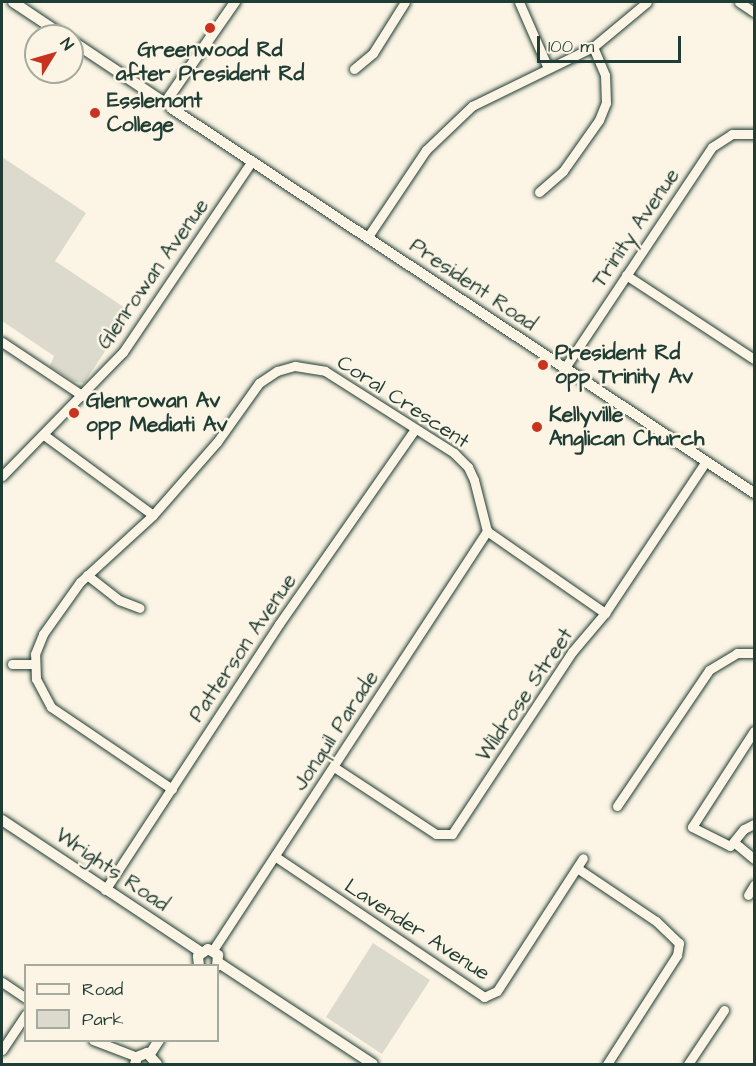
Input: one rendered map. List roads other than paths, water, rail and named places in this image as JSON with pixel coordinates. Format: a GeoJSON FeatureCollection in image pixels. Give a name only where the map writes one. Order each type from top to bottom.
{"type":"FeatureCollection","features":[{"type":"Feature","properties":{"kind":"street"},"geometry":{"type":"LineString","coordinates":[[13,2],[46,24]]}},
{"type":"Feature","properties":{"kind":"street"},"geometry":{"type":"LineString","coordinates":[[166,102],[235,2]]}},
{"type":"Feature","properties":{"kind":"street"},"geometry":{"type":"LineString","coordinates":[[354,69],[373,52],[405,2]]}},
{"type":"Feature","properties":{"kind":"street"},"geometry":{"type":"LineString","coordinates":[[519,2],[548,68]]}},
{"type":"Feature","properties":{"kind":"street"},"geometry":{"type":"LineString","coordinates":[[367,238],[426,150],[472,106],[592,46],[647,2]]}},
{"type":"Feature","properties":{"kind":"street"},"geometry":{"type":"LineString","coordinates":[[738,2],[754,12]]}},
{"type":"Feature","properties":{"kind":"street"},"geometry":{"type":"LineString","coordinates":[[539,192],[563,171],[599,120],[606,103],[605,75],[592,46]]}},
{"type":"Feature","properties":{"kind":"street","name":"President Road"},"geometry":{"type":"LineString","coordinates":[[84,49],[166,102],[251,162],[754,493]]}},
{"type":"Feature","properties":{"kind":"street","name":"Trinity Avenue"},"geometry":{"type":"LineString","coordinates":[[564,369],[716,142],[732,134],[754,134]]}},
{"type":"Feature","properties":{"kind":"street","name":"Glenrowan Avenue"},"geometry":{"type":"LineString","coordinates":[[2,476],[83,396],[139,331],[251,162]]}},
{"type":"Feature","properties":{"kind":"street"},"geometry":{"type":"LineString","coordinates":[[626,275],[754,358]]}},
{"type":"Feature","properties":{"kind":"street"},"geometry":{"type":"LineString","coordinates":[[2,342],[83,396]]}},
{"type":"Feature","properties":{"kind":"street","name":"Coral Crescent"},"geometry":{"type":"LineString","coordinates":[[34,664],[43,634],[87,575],[153,515],[217,442],[259,383],[277,371],[296,366],[325,371],[454,453],[468,467],[487,531]]}},
{"type":"Feature","properties":{"kind":"street","name":"Patterson Avenue"},"geometry":{"type":"LineString","coordinates":[[105,890],[279,624],[415,429]]}},
{"type":"Feature","properties":{"kind":"street"},"geometry":{"type":"LineString","coordinates":[[44,435],[153,515]]}},
{"type":"Feature","properties":{"kind":"street","name":"Wildrose Street"},"geometry":{"type":"LineString","coordinates":[[334,767],[436,834],[452,834],[572,652],[605,613],[706,461]]}},
{"type":"Feature","properties":{"kind":"street"},"geometry":{"type":"LineString","coordinates":[[487,531],[605,613]]}},
{"type":"Feature","properties":{"kind":"street","name":"Jonquil Parade"},"geometry":{"type":"LineString","coordinates":[[213,950],[276,857],[487,531]]}},
{"type":"Feature","properties":{"kind":"street"},"geometry":{"type":"LineString","coordinates":[[87,575],[119,600],[140,608]]}},
{"type":"Feature","properties":{"kind":"street"},"geometry":{"type":"LineString","coordinates":[[617,806],[709,670],[737,653],[754,653]]}},
{"type":"Feature","properties":{"kind":"street"},"geometry":{"type":"LineString","coordinates":[[12,664],[34,664],[39,689],[51,707],[172,789]]}},
{"type":"Feature","properties":{"kind":"street"},"geometry":{"type":"LineString","coordinates":[[754,731],[692,827],[722,845],[735,843],[754,858]]}},
{"type":"Feature","properties":{"kind":"street","name":"Wrights Road"},"geometry":{"type":"LineString","coordinates":[[2,820],[201,952]]}},
{"type":"Feature","properties":{"kind":"street"},"geometry":{"type":"LineString","coordinates":[[735,843],[744,829],[754,824]]}},
{"type":"Feature","properties":{"kind":"street","name":"Lavender Avenue"},"geometry":{"type":"LineString","coordinates":[[276,857],[484,997],[497,991],[583,858]]}},
{"type":"Feature","properties":{"kind":"street"},"geometry":{"type":"LineString","coordinates":[[577,868],[656,921],[679,943],[677,955],[607,1065]]}},
{"type":"Feature","properties":{"kind":"street"},"geometry":{"type":"LineString","coordinates":[[748,895],[754,885]]}},
{"type":"Feature","properties":{"kind":"street"},"geometry":{"type":"LineString","coordinates":[[200,964],[201,952],[213,950],[218,964]]}},
{"type":"Feature","properties":{"kind":"street"},"geometry":{"type":"LineString","coordinates":[[219,965],[373,1065]]}},
{"type":"Feature","properties":{"kind":"street"},"geometry":{"type":"LineString","coordinates":[[2,982],[24,997]]}},
{"type":"Feature","properties":{"kind":"street"},"geometry":{"type":"LineString","coordinates":[[688,1065],[724,1010]]}},
{"type":"Feature","properties":{"kind":"street"},"geometry":{"type":"LineString","coordinates":[[2,1050],[24,1017]]}},
{"type":"Feature","properties":{"kind":"street"},"geometry":{"type":"LineString","coordinates":[[95,1042],[136,1061],[150,1054],[158,1042]]}},
{"type":"Feature","properties":{"kind":"street"},"geometry":{"type":"LineString","coordinates":[[150,1054],[157,1065]]}},
{"type":"Feature","properties":{"kind":"place","name":"Greenwood Rd after President Rd"},"geometry":{"type":"Point","coordinates":[210,28]}},
{"type":"Feature","properties":{"kind":"place","name":"Esslemont College"},"geometry":{"type":"Point","coordinates":[95,113]}},
{"type":"Feature","properties":{"kind":"place","name":"President Rd opp Trinity Av"},"geometry":{"type":"Point","coordinates":[543,365]}},
{"type":"Feature","properties":{"kind":"place","name":"Glenrowan Av opp Mediati Av"},"geometry":{"type":"Point","coordinates":[74,413]}},
{"type":"Feature","properties":{"kind":"place","name":"Kellyville Anglican Church"},"geometry":{"type":"Point","coordinates":[537,427]}}]}
